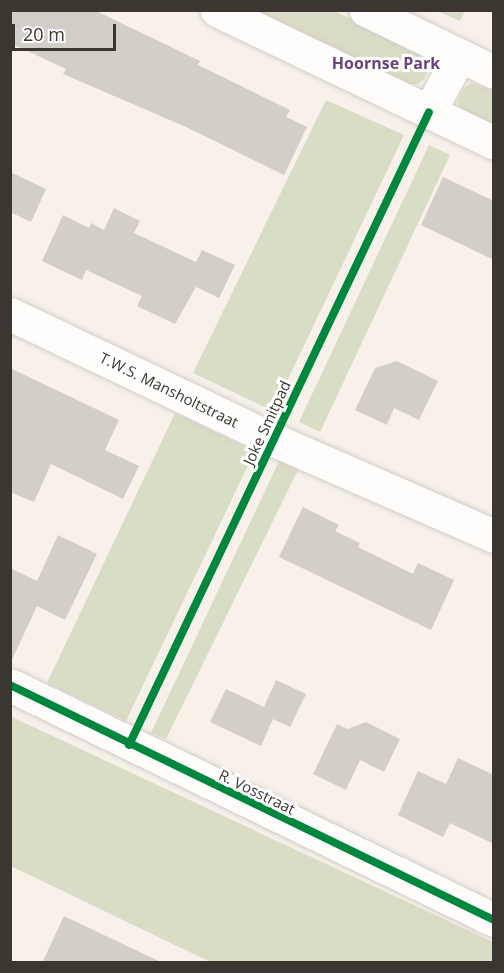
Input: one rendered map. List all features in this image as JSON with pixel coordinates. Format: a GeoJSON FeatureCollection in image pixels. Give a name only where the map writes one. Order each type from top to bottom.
{"type":"FeatureCollection","features":[{"type":"Feature","properties":{"kind":"street"},"geometry":{"type":"LineString","coordinates":[[217,10],[494,143]]}},
{"type":"Feature","properties":{"kind":"street"},"geometry":{"type":"LineString","coordinates":[[366,10],[494,72]]}},
{"type":"Feature","properties":{"kind":"street"},"geometry":{"type":"LineString","coordinates":[[429,112],[459,56]]}},
{"type":"Feature","properties":{"kind":"street","name":"T.W.S. Mansholtstraat"},"geometry":{"type":"LineString","coordinates":[[10,314],[274,440],[494,536]]}},
{"type":"Feature","properties":{"kind":"street","name":"R. Vosstraat"},"geometry":{"type":"LineString","coordinates":[[10,685],[494,920]]}},
{"type":"Feature","properties":{"kind":"green space"},"geometry":{"type":"Polygon","coordinates":[[[465,10],[460,21],[437,11],[465,10]]]}},
{"type":"Feature","properties":{"kind":"green space"},"geometry":{"type":"Polygon","coordinates":[[[251,11],[334,11],[424,53],[429,59],[429,68],[425,78],[418,84],[409,84],[251,11]]]}},
{"type":"Feature","properties":{"kind":"green space"},"geometry":{"type":"Polygon","coordinates":[[[471,83],[493,90],[493,132],[459,111],[458,100],[465,87],[471,83]]]}},
{"type":"Feature","properties":{"kind":"green space"},"geometry":{"type":"Polygon","coordinates":[[[326,100],[404,135],[273,411],[193,373],[326,100]]]}},
{"type":"Feature","properties":{"kind":"green space"},"geometry":{"type":"Polygon","coordinates":[[[429,145],[450,155],[320,432],[299,422],[429,145]]]}},
{"type":"Feature","properties":{"kind":"green space"},"geometry":{"type":"Polygon","coordinates":[[[175,413],[255,451],[126,721],[47,683],[175,413]]]}},
{"type":"Feature","properties":{"kind":"green space"},"geometry":{"type":"Polygon","coordinates":[[[280,459],[299,468],[166,739],[151,733],[280,459]]]}},
{"type":"Feature","properties":{"kind":"green space"},"geometry":{"type":"Polygon","coordinates":[[[10,716],[493,942],[493,962],[210,962],[11,866],[10,716]]]}},
{"type":"Feature","properties":{"kind":"building"},"geometry":{"type":"Polygon","coordinates":[[[10,10],[94,10],[200,61],[198,65],[290,110],[286,117],[307,127],[284,175],[186,127],[63,74],[66,69],[10,43],[10,10]]]}},
{"type":"Feature","properties":{"kind":"building"},"geometry":{"type":"Polygon","coordinates":[[[10,172],[46,189],[31,222],[10,212],[10,172]]]}},
{"type":"Feature","properties":{"kind":"building"},"geometry":{"type":"Polygon","coordinates":[[[443,177],[494,201],[494,260],[421,225],[443,177]]]}},
{"type":"Feature","properties":{"kind":"building"},"geometry":{"type":"Polygon","coordinates":[[[114,208],[140,221],[134,233],[196,262],[202,250],[235,265],[219,298],[196,287],[175,324],[137,306],[142,296],[86,270],[82,280],[42,261],[63,215],[89,228],[91,223],[104,230],[114,208]]]}},
{"type":"Feature","properties":{"kind":"building"},"geometry":{"type":"Polygon","coordinates":[[[397,361],[438,381],[419,420],[394,408],[387,425],[355,410],[375,368],[397,361]]]}},
{"type":"Feature","properties":{"kind":"building"},"geometry":{"type":"Polygon","coordinates":[[[10,368],[119,420],[105,450],[139,466],[123,499],[51,464],[34,502],[10,492],[10,368]]]}},
{"type":"Feature","properties":{"kind":"building"},"geometry":{"type":"Polygon","coordinates":[[[303,507],[339,525],[335,531],[360,543],[358,547],[413,574],[418,563],[454,580],[431,630],[279,557],[303,507]]]}},
{"type":"Feature","properties":{"kind":"building"},"geometry":{"type":"Polygon","coordinates":[[[58,535],[97,554],[65,620],[37,606],[10,664],[10,568],[37,581],[58,535]]]}},
{"type":"Feature","properties":{"kind":"building"},"geometry":{"type":"Polygon","coordinates":[[[276,680],[306,694],[290,727],[273,719],[261,746],[210,722],[226,689],[264,707],[276,680]]]}},
{"type":"Feature","properties":{"kind":"building"},"geometry":{"type":"Polygon","coordinates":[[[366,722],[400,739],[384,772],[360,760],[346,790],[313,774],[337,724],[347,729],[366,722]]]}},
{"type":"Feature","properties":{"kind":"building"},"geometry":{"type":"Polygon","coordinates":[[[458,758],[494,775],[494,844],[450,823],[443,837],[398,815],[418,771],[446,784],[458,758]]]}},
{"type":"Feature","properties":{"kind":"building"},"geometry":{"type":"Polygon","coordinates":[[[64,916],[163,963],[42,963],[64,916]]]}},
{"type":"Feature","properties":{"kind":"cycle path","name":"Joke Smitpad"},"geometry":{"type":"LineString","coordinates":[[129,745],[429,112]]}},
{"type":"Feature","properties":{"kind":"cycle path"},"geometry":{"type":"LineString","coordinates":[[10,685],[494,920]]}},
{"type":"Feature","properties":{"kind":"district","name":"Hoornse Park"},"geometry":{"type":"Point","coordinates":[386,63]}}]}
